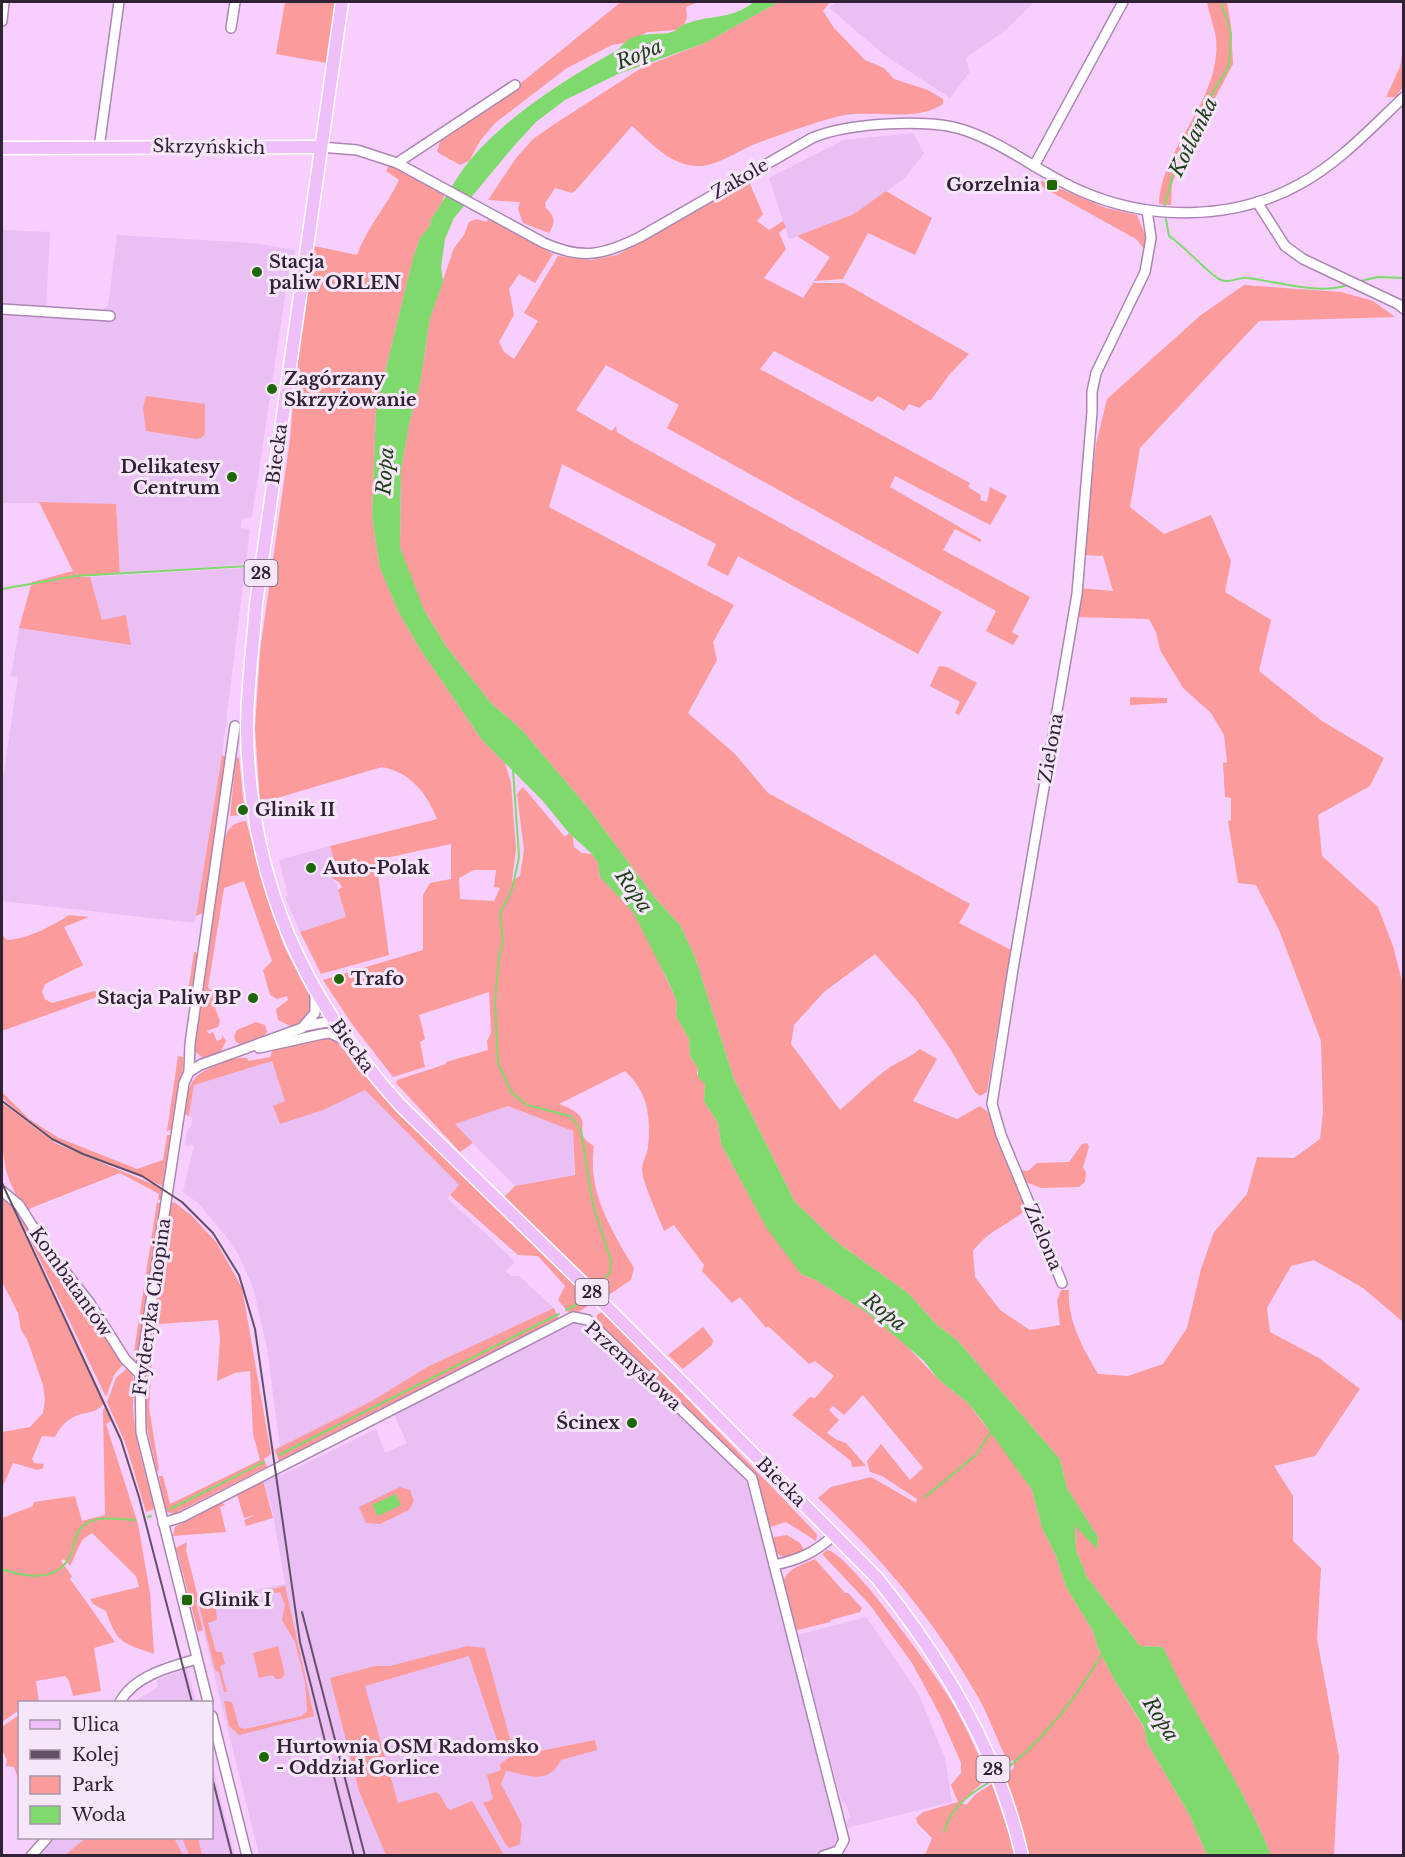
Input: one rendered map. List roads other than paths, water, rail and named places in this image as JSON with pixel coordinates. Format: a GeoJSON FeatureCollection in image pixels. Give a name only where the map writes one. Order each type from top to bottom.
{"type":"FeatureCollection","features":[{"type":"Feature","properties":{"kind":"main road","name":"Biecka"},"geometry":{"type":"LineString","coordinates":[[342,2],[256,604],[248,697],[249,767],[255,815],[278,906],[288,938],[315,992],[372,1063],[461,1162]]}},
{"type":"Feature","properties":{"kind":"main road","name":"Skrzyńskich"},"geometry":{"type":"LineString","coordinates":[[2,148],[320,147]]}},
{"type":"Feature","properties":{"kind":"main road","name":"Biecka"},"geometry":{"type":"LineString","coordinates":[[278,906],[336,1016],[345,1040],[401,1106],[461,1162],[834,1535],[891,1595],[946,1674],[992,1765],[1022,1856]]}},
{"type":"Feature","properties":{"kind":"street"},"geometry":{"type":"LineString","coordinates":[[2,21],[4,2]]}},
{"type":"Feature","properties":{"kind":"street"},"geometry":{"type":"LineString","coordinates":[[99,148],[119,2]]}},
{"type":"Feature","properties":{"kind":"street"},"geometry":{"type":"LineString","coordinates":[[231,28],[235,2]]}},
{"type":"Feature","properties":{"kind":"street"},"geometry":{"type":"LineString","coordinates":[[1034,166],[1123,2]]}},
{"type":"Feature","properties":{"kind":"street"},"geometry":{"type":"LineString","coordinates":[[397,163],[515,85]]}},
{"type":"Feature","properties":{"kind":"street","name":"Zakole"},"geometry":{"type":"LineString","coordinates":[[320,147],[357,150],[397,163],[544,243],[569,252],[593,254],[614,250],[812,138],[825,132],[855,127],[948,126],[981,138],[1080,191],[1108,201],[1173,212],[1219,210],[1257,202],[1300,184],[1334,162],[1404,97]]}},
{"type":"Feature","properties":{"kind":"street"},"geometry":{"type":"LineString","coordinates":[[1257,202],[1285,246],[1303,260],[1404,309]]}},
{"type":"Feature","properties":{"kind":"street","name":"Zielona"},"geometry":{"type":"LineString","coordinates":[[1062,1283],[1001,1135],[993,1104],[1013,969],[1077,594],[1092,392],[1096,373],[1145,272],[1151,238],[1151,210]]}},
{"type":"Feature","properties":{"kind":"street"},"geometry":{"type":"LineString","coordinates":[[2,309],[110,316]]}},
{"type":"Feature","properties":{"kind":"street","name":"Fryderyka Chopina"},"geometry":{"type":"LineString","coordinates":[[208,1701],[141,1432],[140,1374],[178,1121],[189,1072],[190,1044],[235,726]]}},
{"type":"Feature","properties":{"kind":"street"},"geometry":{"type":"LineString","coordinates":[[302,1028],[315,1013],[315,992]]}},
{"type":"Feature","properties":{"kind":"street"},"geometry":{"type":"LineString","coordinates":[[189,1072],[200,1065],[336,1016]]}},
{"type":"Feature","properties":{"kind":"street"},"geometry":{"type":"LineString","coordinates":[[322,1034],[336,1016]]}},
{"type":"Feature","properties":{"kind":"street"},"geometry":{"type":"LineString","coordinates":[[242,1050],[330,1033],[345,1040]]}},
{"type":"Feature","properties":{"kind":"street","name":"Kombatantów"},"geometry":{"type":"LineString","coordinates":[[2,1191],[19,1204],[45,1245],[89,1302],[125,1359],[140,1374]]}},
{"type":"Feature","properties":{"kind":"street","name":"Przemysłowa"},"geometry":{"type":"LineString","coordinates":[[163,1523],[182,1517],[573,1317],[588,1320],[752,1478],[844,1840],[838,1851],[823,1856]]}},
{"type":"Feature","properties":{"kind":"street"},"geometry":{"type":"LineString","coordinates":[[774,1565],[798,1560],[820,1548],[834,1535]]}},
{"type":"Feature","properties":{"kind":"street"},"geometry":{"type":"LineString","coordinates":[[121,1701],[128,1690],[146,1678],[197,1659]]}},
{"type":"Feature","properties":{"kind":"street"},"geometry":{"type":"LineString","coordinates":[[213,1720],[247,1856]]}},
{"type":"Feature","properties":{"kind":"street"},"geometry":{"type":"LineString","coordinates":[[31,1856],[46,1839]]}},
{"type":"Feature","properties":{"kind":"water","name":"Ropa"},"geometry":{"type":"Polygon","coordinates":[[[754,2],[779,2],[705,43],[618,74],[565,100],[536,122],[454,218],[445,239],[441,267],[443,282],[430,318],[420,384],[409,424],[401,471],[400,547],[424,610],[446,646],[491,703],[521,729],[589,809],[655,898],[680,925],[695,957],[734,1079],[795,1202],[838,1243],[908,1293],[937,1325],[957,1340],[1060,1459],[1067,1488],[1098,1537],[1097,1549],[1075,1526],[1076,1550],[1087,1577],[1140,1646],[1163,1647],[1189,1699],[1233,1776],[1271,1855],[1207,1855],[1189,1814],[1147,1743],[1144,1727],[1114,1679],[1098,1648],[1093,1631],[1066,1587],[1056,1556],[1042,1528],[1032,1490],[968,1403],[938,1379],[924,1361],[869,1314],[816,1280],[801,1274],[766,1227],[721,1144],[718,1123],[704,1101],[705,1084],[698,1077],[698,1068],[690,1056],[689,1039],[676,1016],[677,1002],[633,912],[600,877],[598,863],[592,854],[569,833],[542,800],[482,740],[420,649],[398,611],[380,568],[372,517],[376,409],[420,238],[431,224],[430,221],[460,174],[487,142],[521,112],[579,72],[619,49],[625,42],[639,35],[668,33],[692,22],[728,15],[754,2]]]}},
{"type":"Feature","properties":{"kind":"water"},"geometry":{"type":"Polygon","coordinates":[[[396,1494],[401,1505],[378,1516],[372,1505],[396,1494]]]}},
{"type":"Feature","properties":{"kind":"waterway","name":"Kotlanka"},"geometry":{"type":"LineString","coordinates":[[1164,208],[1175,166],[1203,109],[1229,66],[1231,33],[1221,2]]}},
{"type":"Feature","properties":{"kind":"waterway","name":"Kotlanka"},"geometry":{"type":"LineString","coordinates":[[1165,214],[1169,236],[1221,280],[1245,278],[1324,289],[1348,285]]}},
{"type":"Feature","properties":{"kind":"waterway","name":"Kotlanka"},"geometry":{"type":"LineString","coordinates":[[1356,282],[1378,277],[1404,278]]}},
{"type":"Feature","properties":{"kind":"waterway"},"geometry":{"type":"LineString","coordinates":[[2,589],[75,576],[249,566]]}},
{"type":"Feature","properties":{"kind":"waterway"},"geometry":{"type":"LineString","coordinates":[[513,769],[519,857],[512,890],[500,913],[503,941],[499,957],[495,1001],[498,1063],[511,1092],[527,1105],[570,1116],[581,1130],[593,1205],[611,1261],[610,1272],[599,1286]]}},
{"type":"Feature","properties":{"kind":"waterway"},"geometry":{"type":"LineString","coordinates":[[566,1310],[587,1299]]}},
{"type":"Feature","properties":{"kind":"waterway"},"geometry":{"type":"LineString","coordinates":[[279,1455],[559,1314]]}},
{"type":"Feature","properties":{"kind":"waterway"},"geometry":{"type":"LineString","coordinates":[[925,1497],[976,1455],[992,1430]]}},
{"type":"Feature","properties":{"kind":"waterway"},"geometry":{"type":"LineString","coordinates":[[170,1509],[264,1462]]}},
{"type":"Feature","properties":{"kind":"waterway"},"geometry":{"type":"LineString","coordinates":[[2,1569],[32,1576],[52,1573],[60,1569],[67,1561],[79,1531],[89,1522],[102,1519],[136,1520]]}},
{"type":"Feature","properties":{"kind":"waterway"},"geometry":{"type":"LineString","coordinates":[[1007,1768],[1060,1715],[1102,1654]]}},
{"type":"Feature","properties":{"kind":"waterway"},"geometry":{"type":"LineString","coordinates":[[944,1832],[955,1810],[974,1792],[988,1783]]}},
{"type":"Feature","properties":{"kind":"railway"},"geometry":{"type":"LineString","coordinates":[[2,1101],[52,1139],[83,1154],[142,1176],[182,1202],[213,1233],[239,1275],[255,1329],[300,1642],[354,1856]]}},
{"type":"Feature","properties":{"kind":"railway"},"geometry":{"type":"LineString","coordinates":[[2,1183],[121,1440],[139,1497],[192,1701]]}},
{"type":"Feature","properties":{"kind":"railway"},"geometry":{"type":"LineString","coordinates":[[302,1612],[365,1856]]}},
{"type":"Feature","properties":{"kind":"railway"},"geometry":{"type":"LineString","coordinates":[[213,1781],[232,1856]]}},
{"type":"Feature","properties":{"kind":"place","name":"Gorzelnia"},"geometry":{"type":"Point","coordinates":[1052,185]}},
{"type":"Feature","properties":{"kind":"place","name":"Stacja paliw ORLEN"},"geometry":{"type":"Point","coordinates":[257,272]}},
{"type":"Feature","properties":{"kind":"place","name":"Zagórzany Skrzyżowanie"},"geometry":{"type":"Point","coordinates":[272,389]}},
{"type":"Feature","properties":{"kind":"place","name":"Delikatesy Centrum"},"geometry":{"type":"Point","coordinates":[232,477]}},
{"type":"Feature","properties":{"kind":"place","name":"Glinik II"},"geometry":{"type":"Point","coordinates":[243,810]}},
{"type":"Feature","properties":{"kind":"place","name":"Auto-Polak"},"geometry":{"type":"Point","coordinates":[311,868]}},
{"type":"Feature","properties":{"kind":"place","name":"Trafo"},"geometry":{"type":"Point","coordinates":[339,979]}},
{"type":"Feature","properties":{"kind":"place","name":"Stacja Paliw BP"},"geometry":{"type":"Point","coordinates":[253,998]}},
{"type":"Feature","properties":{"kind":"place","name":"Ścinex"},"geometry":{"type":"Point","coordinates":[632,1423]}},
{"type":"Feature","properties":{"kind":"place","name":"Glinik I"},"geometry":{"type":"Point","coordinates":[187,1600]}},
{"type":"Feature","properties":{"kind":"place","name":"Hurtownia OSM Radomsko - Oddział Gorlice"},"geometry":{"type":"Point","coordinates":[264,1757]}}]}
